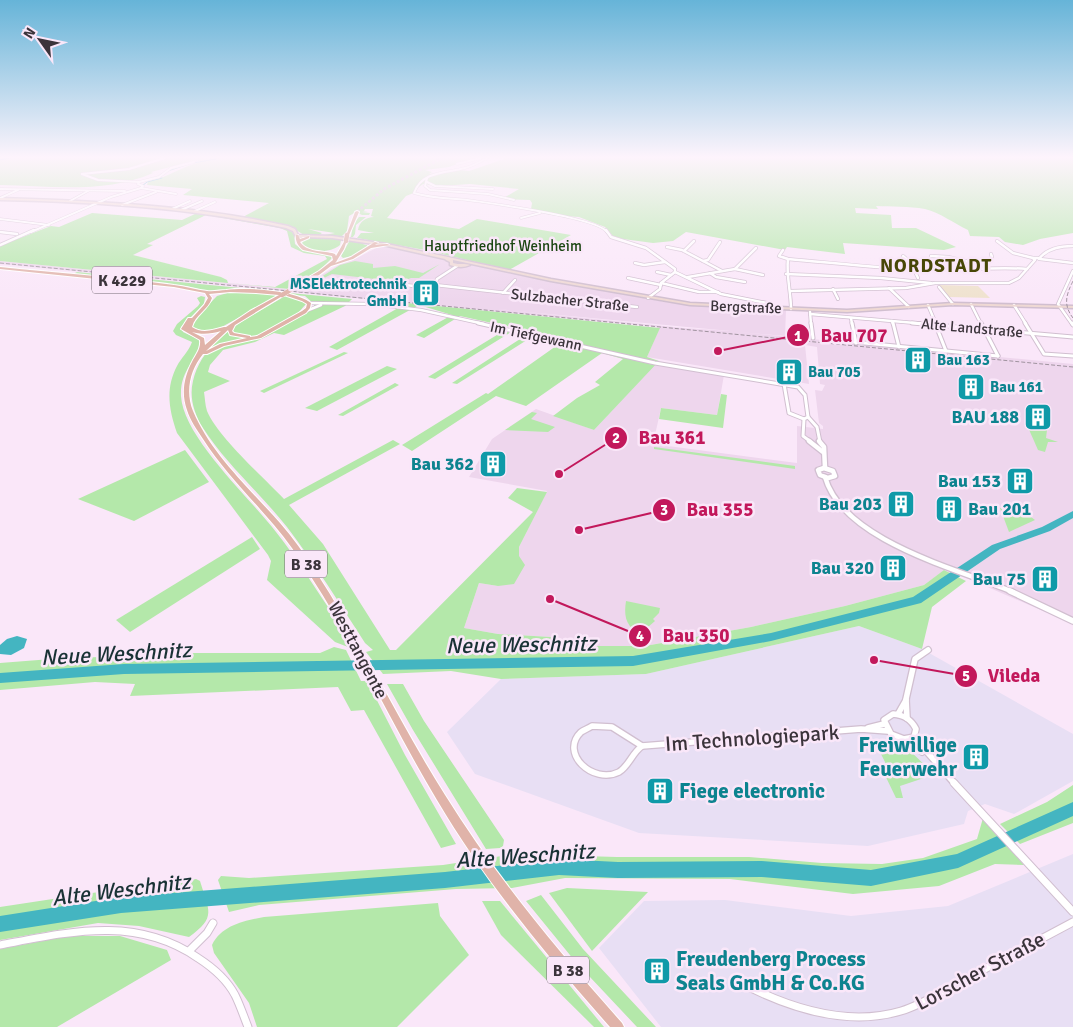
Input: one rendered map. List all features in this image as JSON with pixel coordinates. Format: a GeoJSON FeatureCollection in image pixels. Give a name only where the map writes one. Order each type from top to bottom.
{"type":"FeatureCollection","features":[{"type":"Feature","properties":{"kind":"main road"},"geometry":{"type":"LineString","coordinates":[[121,206],[195,211],[287,227],[294,230],[304,249],[331,254],[336,259],[354,256]]}},
{"type":"Feature","properties":{"kind":"main road","name":"B 38"},"geometry":{"type":"LineString","coordinates":[[336,259],[345,243],[357,212]]}},
{"type":"Feature","properties":{"kind":"main road"},"geometry":{"type":"LineString","coordinates":[[297,238],[317,236],[366,241],[444,257],[455,264]]}},
{"type":"Feature","properties":{"kind":"main road"},"geometry":{"type":"LineString","coordinates":[[297,238],[317,236]]}},
{"type":"Feature","properties":{"kind":"main road"},"geometry":{"type":"LineString","coordinates":[[366,241],[369,247]]}},
{"type":"Feature","properties":{"kind":"main road"},"geometry":{"type":"LineString","coordinates":[[314,252],[331,250],[345,243]]}},
{"type":"Feature","properties":{"kind":"main road"},"geometry":{"type":"LineString","coordinates":[[330,266],[354,256],[376,243]]}},
{"type":"Feature","properties":{"kind":"main road"},"geometry":{"type":"LineString","coordinates":[[369,247],[387,245]]}},
{"type":"Feature","properties":{"kind":"main road","name":"Westtangente"},"geometry":{"type":"LineString","coordinates":[[336,259],[330,266],[233,324],[198,356],[190,373],[186,392],[189,410],[198,429],[290,541],[326,591],[422,767],[468,840],[519,912],[618,1027]]}},
{"type":"Feature","properties":{"kind":"main road","name":"Bergstraße"},"geometry":{"type":"LineString","coordinates":[[455,264],[483,266],[648,298],[697,305],[791,309],[810,312],[953,304],[1073,306]]}},
{"type":"Feature","properties":{"kind":"main road","name":"K 4229"},"geometry":{"type":"LineString","coordinates":[[2,269],[174,286],[197,289],[207,294]]}},
{"type":"Feature","properties":{"kind":"main road"},"geometry":{"type":"LineString","coordinates":[[207,294],[229,291]]}},
{"type":"Feature","properties":{"kind":"main road"},"geometry":{"type":"LineString","coordinates":[[207,294],[229,291],[292,296],[303,298],[309,304]]}},
{"type":"Feature","properties":{"kind":"main road"},"geometry":{"type":"LineString","coordinates":[[220,293],[210,300],[189,324],[190,330],[206,332],[233,324]]}},
{"type":"Feature","properties":{"kind":"main road"},"geometry":{"type":"LineString","coordinates":[[207,294],[210,300]]}},
{"type":"Feature","properties":{"kind":"main road"},"geometry":{"type":"LineString","coordinates":[[198,356],[203,344],[202,339],[185,332],[183,328],[205,304],[207,294]]}},
{"type":"Feature","properties":{"kind":"main road"},"geometry":{"type":"LineString","coordinates":[[198,356],[216,347],[253,339],[265,334],[306,311],[309,304]]}},
{"type":"Feature","properties":{"kind":"main road"},"geometry":{"type":"LineString","coordinates":[[298,315],[309,304]]}},
{"type":"Feature","properties":{"kind":"main road"},"geometry":{"type":"LineString","coordinates":[[233,324],[230,332],[236,336],[248,337],[265,334]]}},
{"type":"Feature","properties":{"kind":"street"},"geometry":{"type":"LineString","coordinates":[[0,245],[91,206]]}},
{"type":"Feature","properties":{"kind":"street"},"geometry":{"type":"LineString","coordinates":[[172,209],[180,206]]}},
{"type":"Feature","properties":{"kind":"street"},"geometry":{"type":"LineString","coordinates":[[181,210],[191,206]]}},
{"type":"Feature","properties":{"kind":"street"},"geometry":{"type":"LineString","coordinates":[[195,211],[206,206]]}},
{"type":"Feature","properties":{"kind":"street"},"geometry":{"type":"LineString","coordinates":[[508,206],[575,218],[602,227],[611,237],[646,248],[674,269],[675,272],[718,292]]}},
{"type":"Feature","properties":{"kind":"street"},"geometry":{"type":"LineString","coordinates":[[521,218],[541,213]]}},
{"type":"Feature","properties":{"kind":"street"},"geometry":{"type":"LineString","coordinates":[[0,220],[50,225]]}},
{"type":"Feature","properties":{"kind":"street"},"geometry":{"type":"LineString","coordinates":[[0,232],[17,234]]}},
{"type":"Feature","properties":{"kind":"street"},"geometry":{"type":"LineString","coordinates":[[997,241],[1004,243],[1011,252],[1017,254],[1036,259],[1073,263]]}},
{"type":"Feature","properties":{"kind":"street"},"geometry":{"type":"LineString","coordinates":[[684,250],[687,250],[694,242]]}},
{"type":"Feature","properties":{"kind":"street"},"geometry":{"type":"LineString","coordinates":[[667,247],[684,250],[698,260],[708,260],[720,242]]}},
{"type":"Feature","properties":{"kind":"street"},"geometry":{"type":"LineString","coordinates":[[786,274],[881,278],[935,283],[1009,283],[1019,278],[1036,259],[1058,247],[1073,246]]}},
{"type":"Feature","properties":{"kind":"street"},"geometry":{"type":"LineString","coordinates":[[735,269],[756,248]]}},
{"type":"Feature","properties":{"kind":"street"},"geometry":{"type":"LineString","coordinates":[[784,250],[779,256],[788,259],[914,269],[1027,269]]}},
{"type":"Feature","properties":{"kind":"street"},"geometry":{"type":"LineString","coordinates":[[981,265],[992,257],[991,254]]}},
{"type":"Feature","properties":{"kind":"street"},"geometry":{"type":"LineString","coordinates":[[904,256],[918,278]]}},
{"type":"Feature","properties":{"kind":"street"},"geometry":{"type":"LineString","coordinates":[[931,256],[948,257],[992,268]]}},
{"type":"Feature","properties":{"kind":"street"},"geometry":{"type":"LineString","coordinates":[[788,259],[786,274],[791,291],[791,309]]}},
{"type":"Feature","properties":{"kind":"street"},"geometry":{"type":"LineString","coordinates":[[703,260],[722,271]]}},
{"type":"Feature","properties":{"kind":"street"},"geometry":{"type":"LineString","coordinates":[[634,263],[644,265],[665,262]]}},
{"type":"Feature","properties":{"kind":"street"},"geometry":{"type":"LineString","coordinates":[[435,285],[435,281],[455,264]]}},
{"type":"Feature","properties":{"kind":"street"},"geometry":{"type":"LineString","coordinates":[[688,277],[735,269],[763,275]]}},
{"type":"Feature","properties":{"kind":"street"},"geometry":{"type":"LineString","coordinates":[[1073,271],[1059,306],[1073,325]]}},
{"type":"Feature","properties":{"kind":"street"},"geometry":{"type":"LineString","coordinates":[[658,272],[671,275]]}},
{"type":"Feature","properties":{"kind":"street"},"geometry":{"type":"LineString","coordinates":[[648,298],[675,272]]}},
{"type":"Feature","properties":{"kind":"street"},"geometry":{"type":"LineString","coordinates":[[710,273],[716,277],[745,282]]}},
{"type":"Feature","properties":{"kind":"street"},"geometry":{"type":"LineString","coordinates":[[628,278],[704,292],[718,292],[767,303]]}},
{"type":"Feature","properties":{"kind":"street","name":"Sulzbacher Straße"},"geometry":{"type":"LineString","coordinates":[[360,280],[423,287],[435,285],[637,307]]}},
{"type":"Feature","properties":{"kind":"street","name":"Sulzbacher Straße"},"geometry":{"type":"LineString","coordinates":[[503,293],[515,280]]}},
{"type":"Feature","properties":{"kind":"street"},"geometry":{"type":"LineString","coordinates":[[791,291],[920,287],[935,283]]}},
{"type":"Feature","properties":{"kind":"street"},"geometry":{"type":"LineString","coordinates":[[939,287],[953,304]]}},
{"type":"Feature","properties":{"kind":"street"},"geometry":{"type":"LineString","coordinates":[[889,288],[909,307]]}},
{"type":"Feature","properties":{"kind":"street"},"geometry":{"type":"LineString","coordinates":[[833,289],[838,299]]}},
{"type":"Feature","properties":{"kind":"street","name":"Im Tiefgewann"},"geometry":{"type":"LineString","coordinates":[[306,311],[335,303]]}},
{"type":"Feature","properties":{"kind":"street","name":"Im Tiefgewann"},"geometry":{"type":"LineString","coordinates":[[309,304],[380,305],[421,310],[649,362],[798,387],[805,395],[806,418]]}},
{"type":"Feature","properties":{"kind":"street","name":"Im Tiefgewann"},"geometry":{"type":"LineString","coordinates":[[309,304],[324,305]]}},
{"type":"Feature","properties":{"kind":"street"},"geometry":{"type":"LineString","coordinates":[[822,339],[998,356],[971,304]]}},
{"type":"Feature","properties":{"kind":"street"},"geometry":{"type":"LineString","coordinates":[[928,305],[946,351]]}},
{"type":"Feature","properties":{"kind":"street"},"geometry":{"type":"LineString","coordinates":[[1014,305],[1044,354],[1073,356]]}},
{"type":"Feature","properties":{"kind":"street"},"geometry":{"type":"LineString","coordinates":[[810,312],[813,338]]}},
{"type":"Feature","properties":{"kind":"street","name":"Alte Landstraße"},"geometry":{"type":"LineString","coordinates":[[810,312],[851,318],[1073,337]]}},
{"type":"Feature","properties":{"kind":"street"},"geometry":{"type":"LineString","coordinates":[[851,318],[856,342]]}},
{"type":"Feature","properties":{"kind":"street"},"geometry":{"type":"LineString","coordinates":[[892,321],[900,347]]}},
{"type":"Feature","properties":{"kind":"street"},"geometry":{"type":"LineString","coordinates":[[784,384],[788,414],[806,418],[817,427],[819,441],[824,447],[825,468]]}},
{"type":"Feature","properties":{"kind":"street"},"geometry":{"type":"LineString","coordinates":[[806,418],[802,433],[804,438],[823,452]]}},
{"type":"Feature","properties":{"kind":"street"},"geometry":{"type":"LineString","coordinates":[[825,468],[832,470],[836,474],[832,477],[825,477],[818,472],[819,470],[825,468]]}},
{"type":"Feature","properties":{"kind":"street"},"geometry":{"type":"LineString","coordinates":[[825,477],[828,488],[837,502],[882,539],[905,552],[970,575],[1073,621]]}},
{"type":"Feature","properties":{"kind":"street"},"geometry":{"type":"LineString","coordinates":[[898,714],[906,699],[915,659],[928,650]]}},
{"type":"Feature","properties":{"kind":"street"},"geometry":{"type":"LineString","coordinates":[[906,699],[907,718]]}},
{"type":"Feature","properties":{"kind":"street"},"geometry":{"type":"LineString","coordinates":[[914,736],[916,733],[915,725],[907,718],[898,714],[886,717],[884,724],[888,732],[893,736],[906,739],[928,756]]}},
{"type":"Feature","properties":{"kind":"street","name":"Im Technologiepark"},"geometry":{"type":"LineString","coordinates":[[861,730],[884,724]]}},
{"type":"Feature","properties":{"kind":"street","name":"Im Technologiepark"},"geometry":{"type":"LineString","coordinates":[[642,746],[634,752],[623,769],[606,775],[594,774],[584,768],[576,759],[574,749],[576,739],[582,731],[600,725],[615,728],[632,742],[642,746],[861,730],[888,732]]}},
{"type":"Feature","properties":{"kind":"street"},"geometry":{"type":"LineString","coordinates":[[906,739],[914,736]]}},
{"type":"Feature","properties":{"kind":"street"},"geometry":{"type":"LineString","coordinates":[[914,736],[928,756],[1073,912]]}},
{"type":"Feature","properties":{"kind":"street","name":"Lorscher Straße"},"geometry":{"type":"LineString","coordinates":[[741,983],[813,1013],[846,1018],[876,1017],[906,1010],[1073,922]]}},
{"type":"Feature","properties":{"kind":"street"},"geometry":{"type":"LineString","coordinates":[[190,950],[207,933],[213,923]]}},
{"type":"Feature","properties":{"kind":"street"},"geometry":{"type":"LineString","coordinates":[[0,945],[76,930],[112,929],[143,933],[174,941],[190,950],[216,972],[234,994],[248,1027]]}},
{"type":"Feature","properties":{"kind":"shaded area"},"geometry":{"type":"Polygon","coordinates":[[[378,247],[384,247],[665,302],[786,310],[785,336],[738,332],[1073,364],[1073,624],[946,569],[924,585],[845,606],[751,627],[645,646],[558,646],[551,637],[498,634],[464,628],[479,583],[498,586],[519,556],[519,547],[547,491],[469,477],[492,439],[536,409],[594,430],[656,363],[724,375],[717,415],[661,408],[653,444],[797,463],[797,426],[823,429],[823,426],[819,423],[815,390],[822,391],[825,385],[820,384],[817,347],[805,345],[809,384],[647,357],[660,327],[0,264],[0,261],[296,290],[340,264],[355,259],[378,247]],[[496,309],[683,328],[730,331],[496,309]]]}},
{"type":"Feature","properties":{"kind":"shaded area"},"geometry":{"type":"Polygon","coordinates":[[[938,285],[978,286],[990,298],[949,297],[938,285]]]}},
{"type":"Feature","properties":{"kind":"shaded area"},"geometry":{"type":"Polygon","coordinates":[[[859,626],[922,649],[1073,734],[1073,781],[1014,814],[985,804],[968,811],[964,824],[868,846],[639,833],[475,774],[447,732],[501,679],[646,674],[859,626]]]}},
{"type":"Feature","properties":{"kind":"shaded area"},"geometry":{"type":"Polygon","coordinates":[[[1073,854],[1073,1027],[661,1027],[599,948],[644,901],[725,900],[851,916],[948,906],[1073,854]]]}},
{"type":"Feature","properties":{"kind":"green space","name":"Hauptfriedhof Weinheim"},"geometry":{"type":"Polygon","coordinates":[[[264,206],[397,206],[387,218],[459,229],[477,219],[571,235],[509,270],[425,250],[357,238],[361,233],[374,233],[358,230],[363,220],[374,217],[371,216],[373,209],[365,209],[364,211],[368,211],[362,212],[370,213],[369,215],[362,215],[356,212],[349,216],[347,231],[342,236],[347,237],[325,235],[335,233],[308,229],[322,233],[319,235],[304,235],[288,225],[241,218],[264,206]]]}},
{"type":"Feature","properties":{"kind":"green space"},"geometry":{"type":"Polygon","coordinates":[[[532,206],[1073,206],[1073,233],[1040,239],[1023,245],[1005,242],[999,237],[970,236],[968,230],[925,209],[876,206],[878,209],[855,208],[856,213],[891,215],[892,228],[916,228],[956,247],[944,250],[843,243],[845,254],[787,247],[785,250],[686,232],[673,241],[653,243],[623,239],[613,236],[605,227],[579,217],[551,215],[531,209],[532,206]]]}},
{"type":"Feature","properties":{"kind":"green space"},"geometry":{"type":"Polygon","coordinates":[[[195,212],[287,228],[294,234],[295,244],[299,247],[333,257],[319,271],[289,289],[0,261],[0,246],[51,226],[59,227],[92,213],[182,220],[195,214],[195,212]],[[206,215],[147,244],[153,245],[133,255],[221,277],[227,280],[228,283],[275,287],[327,259],[325,256],[304,253],[291,247],[287,231],[280,228],[206,215]]]}},
{"type":"Feature","properties":{"kind":"green space"},"geometry":{"type":"Polygon","coordinates":[[[359,217],[366,217],[356,225],[355,234],[351,237],[353,224],[359,217]]]}},
{"type":"Feature","properties":{"kind":"green space"},"geometry":{"type":"Polygon","coordinates":[[[312,237],[348,240],[341,240],[340,245],[331,250],[315,251],[302,244],[303,240],[312,237]]]}},
{"type":"Feature","properties":{"kind":"green space"},"geometry":{"type":"Polygon","coordinates":[[[350,240],[362,242],[367,247],[353,256],[343,258],[341,256],[350,240]]]}},
{"type":"Feature","properties":{"kind":"green space"},"geometry":{"type":"Polygon","coordinates":[[[355,261],[373,264],[373,268],[395,266],[423,273],[440,264],[419,278],[411,278],[400,282],[332,274],[318,279],[340,265],[355,261]]]}},
{"type":"Feature","properties":{"kind":"green space"},"geometry":{"type":"Polygon","coordinates":[[[77,272],[352,299],[345,306],[284,335],[274,333],[255,342],[223,350],[210,365],[208,372],[230,381],[204,392],[205,404],[207,411],[221,433],[284,499],[393,440],[400,444],[289,505],[323,544],[390,650],[396,650],[533,512],[508,498],[517,488],[547,492],[519,547],[519,556],[525,565],[514,584],[498,586],[479,583],[464,628],[498,634],[551,637],[559,646],[645,646],[751,627],[845,606],[924,585],[944,570],[966,581],[932,607],[922,649],[859,626],[646,674],[501,679],[451,671],[383,674],[366,652],[373,650],[365,643],[307,555],[277,514],[212,441],[200,423],[193,405],[192,387],[198,366],[218,340],[230,330],[285,296],[303,300],[306,304],[297,314],[314,307],[314,304],[305,296],[241,290],[209,292],[187,286],[73,274],[77,272]]]}},
{"type":"Feature","properties":{"kind":"green space"},"geometry":{"type":"Polygon","coordinates":[[[234,291],[280,295],[218,329],[202,332],[192,329],[192,322],[217,296],[234,291]]]}},
{"type":"Feature","properties":{"kind":"green space"},"geometry":{"type":"Polygon","coordinates":[[[205,297],[204,304],[181,327],[183,332],[198,339],[201,343],[196,356],[186,372],[181,387],[185,412],[193,430],[205,448],[276,532],[342,626],[350,646],[348,647],[335,642],[267,580],[271,561],[268,555],[177,433],[170,408],[171,383],[177,366],[192,342],[176,335],[173,331],[177,324],[198,306],[200,303],[197,298],[205,297]]]}},
{"type":"Feature","properties":{"kind":"green space"},"geometry":{"type":"Polygon","coordinates":[[[407,303],[660,328],[647,357],[659,361],[594,430],[553,416],[577,398],[600,385],[595,382],[623,359],[602,353],[526,406],[496,396],[412,451],[402,445],[486,393],[488,394],[566,339],[538,333],[457,384],[452,383],[531,332],[516,329],[435,379],[428,377],[510,327],[460,316],[424,338],[416,335],[452,315],[419,305],[337,350],[329,347],[407,303]]]}},
{"type":"Feature","properties":{"kind":"green space"},"geometry":{"type":"Polygon","coordinates":[[[344,352],[348,353],[264,393],[260,391],[344,352]]]}},
{"type":"Feature","properties":{"kind":"green space"},"geometry":{"type":"Polygon","coordinates":[[[387,366],[397,369],[317,411],[305,408],[387,366]]]}},
{"type":"Feature","properties":{"kind":"green space"},"geometry":{"type":"Polygon","coordinates":[[[395,383],[399,385],[343,416],[338,415],[395,383]]]}},
{"type":"Feature","properties":{"kind":"green space"},"geometry":{"type":"Polygon","coordinates":[[[721,394],[727,395],[723,428],[659,419],[661,408],[717,415],[721,394]]]}},
{"type":"Feature","properties":{"kind":"green space"},"geometry":{"type":"Polygon","coordinates":[[[532,412],[537,413],[531,419],[555,427],[548,432],[505,430],[532,412]]]}},
{"type":"Feature","properties":{"kind":"green space"},"geometry":{"type":"Polygon","coordinates":[[[1027,425],[1047,430],[1046,438],[1058,442],[1048,442],[1045,452],[1038,450],[1027,425]]]}},
{"type":"Feature","properties":{"kind":"green space"},"geometry":{"type":"Polygon","coordinates":[[[654,447],[795,466],[795,469],[654,449],[654,447]]]}},
{"type":"Feature","properties":{"kind":"green space"},"geometry":{"type":"Polygon","coordinates":[[[185,450],[209,482],[134,521],[78,499],[185,450]]]}},
{"type":"Feature","properties":{"kind":"green space"},"geometry":{"type":"Polygon","coordinates":[[[1000,508],[1023,511],[1035,520],[1009,532],[1000,508]]]}},
{"type":"Feature","properties":{"kind":"green space"},"geometry":{"type":"Polygon","coordinates":[[[252,537],[260,549],[130,632],[116,620],[252,537]]]}},
{"type":"Feature","properties":{"kind":"green space"},"geometry":{"type":"Polygon","coordinates":[[[626,601],[660,608],[659,613],[653,619],[655,621],[641,633],[632,629],[627,622],[625,614],[626,601]]]}},
{"type":"Feature","properties":{"kind":"green space"},"geometry":{"type":"Polygon","coordinates":[[[334,647],[346,650],[361,681],[367,681],[405,755],[456,844],[441,848],[364,710],[351,711],[338,687],[130,696],[135,684],[95,682],[0,690],[0,663],[64,658],[140,656],[151,653],[320,653],[334,647]]]}},
{"type":"Feature","properties":{"kind":"green space"},"geometry":{"type":"Polygon","coordinates":[[[387,684],[403,684],[424,721],[504,840],[503,846],[486,849],[387,684]]]}},
{"type":"Feature","properties":{"kind":"green space"},"geometry":{"type":"Polygon","coordinates":[[[898,746],[907,748],[931,771],[921,774],[924,778],[900,786],[903,798],[896,798],[882,769],[888,768],[881,754],[895,752],[898,746]]]}},
{"type":"Feature","properties":{"kind":"green space"},"geometry":{"type":"Polygon","coordinates":[[[1073,785],[1073,823],[1020,844],[1000,824],[1047,802],[1073,785]]]}},
{"type":"Feature","properties":{"kind":"green space"},"geometry":{"type":"Polygon","coordinates":[[[983,818],[1024,865],[995,864],[939,886],[853,894],[730,879],[565,878],[512,888],[456,889],[259,905],[229,912],[218,880],[221,876],[249,878],[443,865],[515,854],[617,857],[749,857],[822,863],[882,864],[923,858],[977,839],[983,818]]]}},
{"type":"Feature","properties":{"kind":"green space"},"geometry":{"type":"Polygon","coordinates":[[[196,879],[200,881],[208,913],[204,924],[189,937],[139,926],[98,923],[0,940],[0,907],[125,888],[175,884],[196,879]]]}},
{"type":"Feature","properties":{"kind":"green space"},"geometry":{"type":"Polygon","coordinates":[[[567,888],[648,892],[592,951],[549,893],[567,888]]]}},
{"type":"Feature","properties":{"kind":"green space"},"geometry":{"type":"Polygon","coordinates":[[[541,895],[583,949],[656,1027],[637,1027],[574,960],[526,901],[541,895]]]}},
{"type":"Feature","properties":{"kind":"green space"},"geometry":{"type":"Polygon","coordinates":[[[482,901],[500,901],[604,1027],[594,1027],[501,935],[482,901]]]}},
{"type":"Feature","properties":{"kind":"green space"},"geometry":{"type":"Polygon","coordinates":[[[438,903],[440,916],[469,955],[397,1027],[257,1027],[249,1003],[214,953],[212,945],[216,938],[228,928],[241,922],[264,917],[438,903]]]}},
{"type":"Feature","properties":{"kind":"green space"},"geometry":{"type":"Polygon","coordinates":[[[68,936],[120,936],[167,950],[171,960],[57,1027],[0,1027],[0,949],[68,936]]]}},
{"type":"Feature","properties":{"kind":"water"},"geometry":{"type":"Polygon","coordinates":[[[17,636],[27,639],[24,648],[11,655],[0,654],[0,645],[7,639],[17,636]]]}},
{"type":"Feature","properties":{"kind":"waterway","name":"Neue Weschnitz"},"geometry":{"type":"LineString","coordinates":[[0,678],[124,669],[633,661],[771,637],[917,600],[996,547],[1046,529],[1073,514]]}},
{"type":"Feature","properties":{"kind":"waterway","name":"Alte Weschnitz"},"geometry":{"type":"LineString","coordinates":[[0,924],[121,905],[445,880],[559,867],[618,870],[762,869],[871,878],[958,861],[1073,809]]}},
{"type":"Feature","properties":{"kind":"tunnel"},"geometry":{"type":"LineString","coordinates":[[357,212],[364,206]]}},
{"type":"Feature","properties":{"kind":"railway"},"geometry":{"type":"LineString","coordinates":[[0,263],[1073,367]]}},
{"type":"Feature","properties":{"kind":"railway"},"geometry":{"type":"LineString","coordinates":[[1073,281],[1067,300],[1068,309],[1073,318]]}},
{"type":"Feature","properties":{"kind":"place","name":"MSElektrotechnik GmbH"},"geometry":{"type":"Point","coordinates":[426,293]}},
{"type":"Feature","properties":{"kind":"place","name":"Bau 707"},"geometry":{"type":"Point","coordinates":[718,351]}},
{"type":"Feature","properties":{"kind":"place","name":"Bau 163"},"geometry":{"type":"Point","coordinates":[918,360]}},
{"type":"Feature","properties":{"kind":"place","name":"Bau 705"},"geometry":{"type":"Point","coordinates":[789,372]}},
{"type":"Feature","properties":{"kind":"place","name":"Bau 161"},"geometry":{"type":"Point","coordinates":[971,387]}},
{"type":"Feature","properties":{"kind":"place","name":"BAU 188"},"geometry":{"type":"Point","coordinates":[1038,417]}},
{"type":"Feature","properties":{"kind":"place","name":"Bau 362"},"geometry":{"type":"Point","coordinates":[493,464]}},
{"type":"Feature","properties":{"kind":"place","name":"Bau 361"},"geometry":{"type":"Point","coordinates":[559,474]}},
{"type":"Feature","properties":{"kind":"place","name":"Bau 153"},"geometry":{"type":"Point","coordinates":[1020,481]}},
{"type":"Feature","properties":{"kind":"place","name":"Bau 203"},"geometry":{"type":"Point","coordinates":[901,504]}},
{"type":"Feature","properties":{"kind":"place","name":"Bau 201"},"geometry":{"type":"Point","coordinates":[949,509]}},
{"type":"Feature","properties":{"kind":"place","name":"Bau 355"},"geometry":{"type":"Point","coordinates":[579,530]}},
{"type":"Feature","properties":{"kind":"place","name":"Bau 320"},"geometry":{"type":"Point","coordinates":[893,568]}},
{"type":"Feature","properties":{"kind":"place","name":"Bau 75"},"geometry":{"type":"Point","coordinates":[1045,579]}},
{"type":"Feature","properties":{"kind":"place","name":"Bau 350"},"geometry":{"type":"Point","coordinates":[550,599]}},
{"type":"Feature","properties":{"kind":"place","name":"Vileda"},"geometry":{"type":"Point","coordinates":[874,660]}},
{"type":"Feature","properties":{"kind":"place","name":"Freiwillige Feuerwehr"},"geometry":{"type":"Point","coordinates":[976,757]}},
{"type":"Feature","properties":{"kind":"place","name":"Fiege electronic"},"geometry":{"type":"Point","coordinates":[660,791]}},
{"type":"Feature","properties":{"kind":"place","name":"Freudenberg Process Seals GmbH & Co.KG"},"geometry":{"type":"Point","coordinates":[657,971]}},
{"type":"Feature","properties":{"kind":"district","name":"NORDSTADT"},"geometry":{"type":"Point","coordinates":[936,265]}}]}
